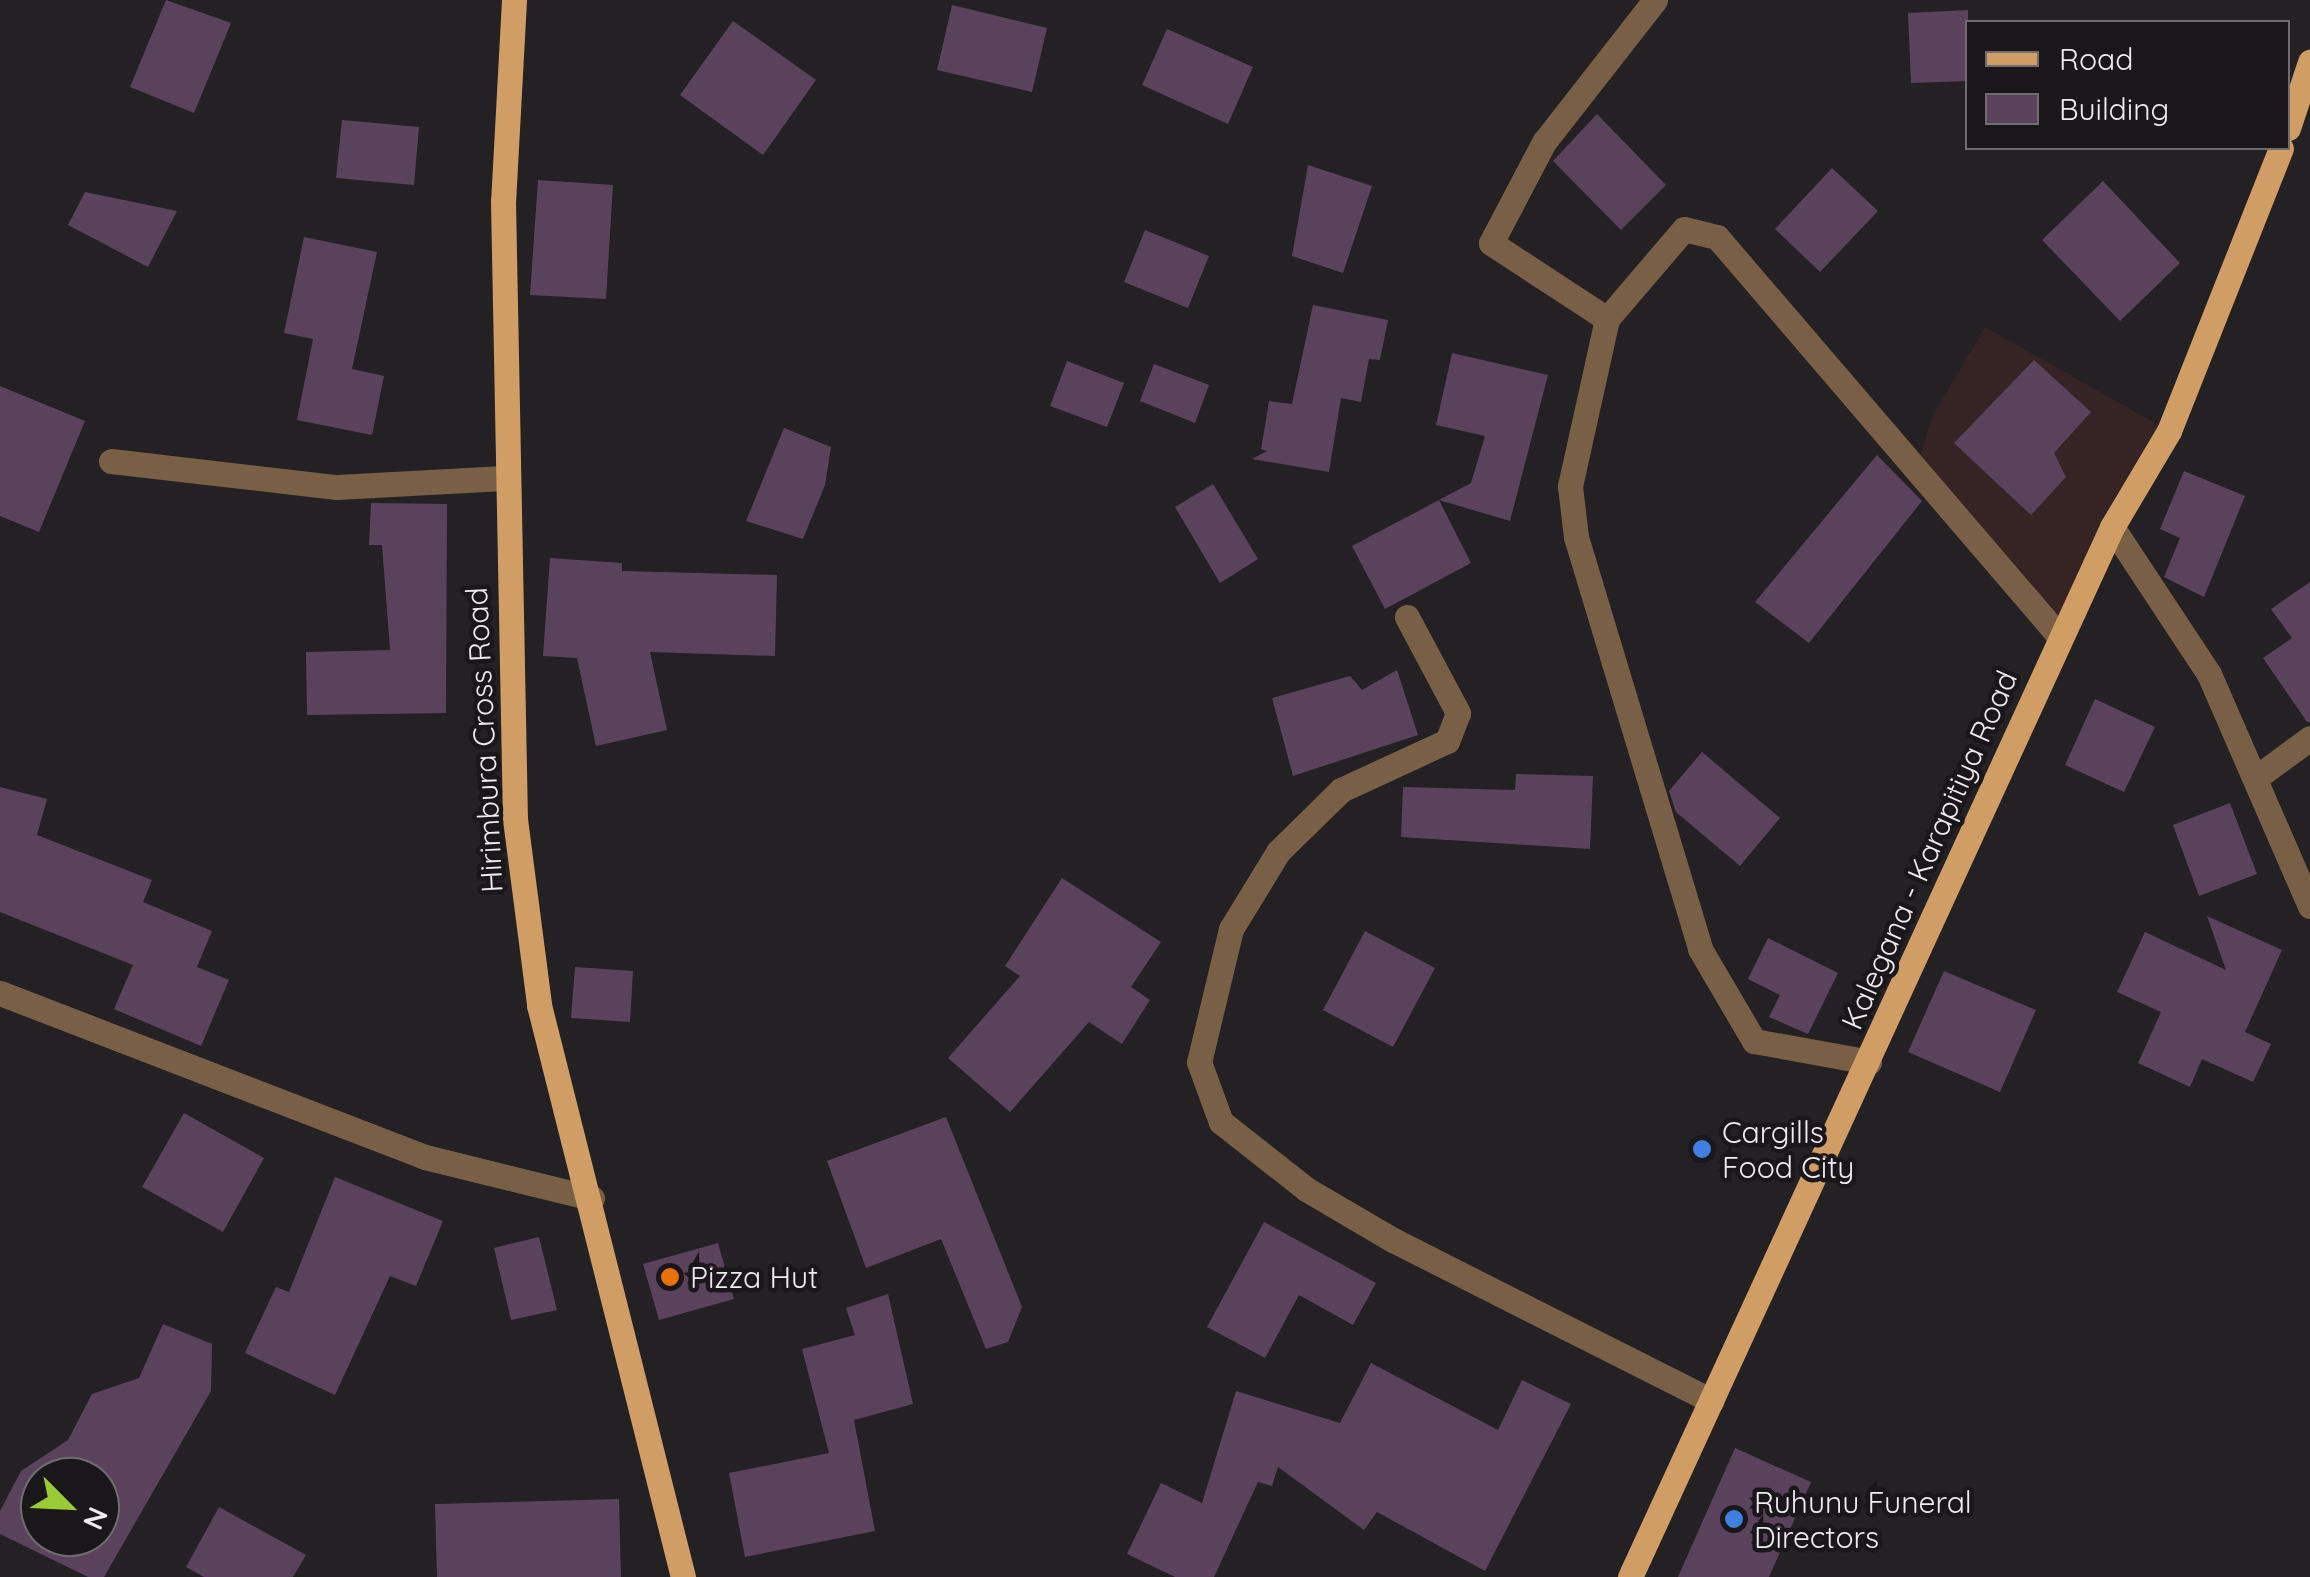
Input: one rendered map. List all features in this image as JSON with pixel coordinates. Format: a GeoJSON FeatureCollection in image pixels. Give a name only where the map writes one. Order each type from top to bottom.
{"type":"FeatureCollection","features":[{"type":"Feature","properties":{"kind":"main road","name":"Hirimbura Cross Road"},"geometry":{"type":"LineString","coordinates":[[514,0],[503,202],[504,478],[515,819],[539,1005],[592,1198],[684,1577]]}},
{"type":"Feature","properties":{"kind":"main road"},"geometry":{"type":"LineString","coordinates":[[2290,122],[2310,62]]}},
{"type":"Feature","properties":{"kind":"main road","name":"Kalegana - Karapitiya Road"},"geometry":{"type":"LineString","coordinates":[[1630,1577],[1869,1062],[2060,637],[2112,527],[2169,431],[2280,150]]}},
{"type":"Feature","properties":{"kind":"street"},"geometry":{"type":"LineString","coordinates":[[1607,319],[1490,243],[1544,142],[1656,0]]}},
{"type":"Feature","properties":{"kind":"street"},"geometry":{"type":"LineString","coordinates":[[1869,1062],[1754,1040],[1700,949],[1576,537],[1570,486],[1607,319],[1684,228],[1717,237],[2060,637]]}},
{"type":"Feature","properties":{"kind":"street"},"geometry":{"type":"LineString","coordinates":[[110,461],[337,487],[504,478]]}},
{"type":"Feature","properties":{"kind":"street"},"geometry":{"type":"LineString","coordinates":[[2112,527],[2209,674],[2310,906]]}},
{"type":"Feature","properties":{"kind":"street"},"geometry":{"type":"LineString","coordinates":[[1407,617],[1458,714],[1447,741],[1341,790],[1278,852],[1231,928],[1199,1062],[1220,1122],[1306,1189],[1393,1240],[1712,1401]]}},
{"type":"Feature","properties":{"kind":"street"},"geometry":{"type":"LineString","coordinates":[[2257,777],[2310,738]]}},
{"type":"Feature","properties":{"kind":"street"},"geometry":{"type":"LineString","coordinates":[[0,993],[425,1157],[592,1198]]}},
{"type":"Feature","properties":{"kind":"shaded area"},"geometry":{"type":"Polygon","coordinates":[[[1985,327],[2169,431],[2060,637],[1915,474],[1932,417],[1985,327]]]}},
{"type":"Feature","properties":{"kind":"building"},"geometry":{"type":"Polygon","coordinates":[[[166,0],[231,23],[194,113],[130,87],[166,0]]]}},
{"type":"Feature","properties":{"kind":"building"},"geometry":{"type":"Polygon","coordinates":[[[952,5],[1047,28],[1032,92],[937,70],[952,5]]]}},
{"type":"Feature","properties":{"kind":"building"},"geometry":{"type":"Polygon","coordinates":[[[1968,10],[1965,81],[1911,83],[1908,13],[1968,10]]]}},
{"type":"Feature","properties":{"kind":"building"},"geometry":{"type":"Polygon","coordinates":[[[733,21],[816,80],[763,155],[680,95],[733,21]]]}},
{"type":"Feature","properties":{"kind":"building"},"geometry":{"type":"Polygon","coordinates":[[[1167,29],[1253,67],[1228,124],[1142,85],[1167,29]]]}},
{"type":"Feature","properties":{"kind":"building"},"geometry":{"type":"Polygon","coordinates":[[[1597,114],[1666,185],[1621,230],[1553,161],[1597,114]]]}},
{"type":"Feature","properties":{"kind":"building"},"geometry":{"type":"Polygon","coordinates":[[[342,120],[419,127],[414,185],[336,178],[342,120]]]}},
{"type":"Feature","properties":{"kind":"building"},"geometry":{"type":"Polygon","coordinates":[[[1308,165],[1372,186],[1343,273],[1292,256],[1308,165]]]}},
{"type":"Feature","properties":{"kind":"building"},"geometry":{"type":"Polygon","coordinates":[[[1832,168],[1878,211],[1820,272],[1775,229],[1832,168]]]}},
{"type":"Feature","properties":{"kind":"building"},"geometry":{"type":"Polygon","coordinates":[[[538,180],[613,185],[606,299],[530,295],[538,180]]]}},
{"type":"Feature","properties":{"kind":"building"},"geometry":{"type":"Polygon","coordinates":[[[2103,181],[2180,263],[2120,321],[2042,240],[2103,181]]]}},
{"type":"Feature","properties":{"kind":"building"},"geometry":{"type":"Polygon","coordinates":[[[85,192],[177,211],[148,267],[68,225],[85,192]]]}},
{"type":"Feature","properties":{"kind":"building"},"geometry":{"type":"Polygon","coordinates":[[[1145,230],[1209,256],[1188,308],[1124,282],[1145,230]]]}},
{"type":"Feature","properties":{"kind":"building"},"geometry":{"type":"Polygon","coordinates":[[[304,237],[377,252],[352,369],[384,376],[372,435],[297,420],[313,339],[284,333],[304,237]]]}},
{"type":"Feature","properties":{"kind":"building"},"geometry":{"type":"Polygon","coordinates":[[[1313,305],[1388,320],[1380,360],[1369,359],[1361,402],[1341,398],[1329,472],[1252,459],[1267,451],[1261,449],[1269,401],[1292,404],[1313,305]]]}},
{"type":"Feature","properties":{"kind":"building"},"geometry":{"type":"Polygon","coordinates":[[[1452,353],[1548,375],[1510,521],[1439,500],[1471,483],[1485,436],[1436,425],[1452,353]]]}},
{"type":"Feature","properties":{"kind":"building"},"geometry":{"type":"Polygon","coordinates":[[[2034,360],[2091,412],[2054,453],[2066,477],[2031,515],[1954,443],[2034,360]]]}},
{"type":"Feature","properties":{"kind":"building"},"geometry":{"type":"Polygon","coordinates":[[[1067,361],[1124,383],[1107,427],[1050,406],[1067,361]]]}},
{"type":"Feature","properties":{"kind":"building"},"geometry":{"type":"Polygon","coordinates":[[[1154,364],[1209,385],[1195,423],[1140,401],[1154,364]]]}},
{"type":"Feature","properties":{"kind":"building"},"geometry":{"type":"Polygon","coordinates":[[[0,386],[85,421],[39,532],[0,516],[0,386]]]}},
{"type":"Feature","properties":{"kind":"building"},"geometry":{"type":"Polygon","coordinates":[[[784,428],[831,447],[825,485],[803,539],[746,521],[784,428]]]}},
{"type":"Feature","properties":{"kind":"building"},"geometry":{"type":"Polygon","coordinates":[[[1877,455],[1922,501],[1809,643],[1755,602],[1877,455]]]}},
{"type":"Feature","properties":{"kind":"building"},"geometry":{"type":"Polygon","coordinates":[[[2184,471],[2245,496],[2204,597],[2164,577],[2180,538],[2160,529],[2184,471]]]}},
{"type":"Feature","properties":{"kind":"building"},"geometry":{"type":"Polygon","coordinates":[[[1213,484],[1258,559],[1220,583],[1175,507],[1213,484]]]}},
{"type":"Feature","properties":{"kind":"building"},"geometry":{"type":"Polygon","coordinates":[[[1439,500],[1471,563],[1385,609],[1352,546],[1439,500]]]}},
{"type":"Feature","properties":{"kind":"building"},"geometry":{"type":"Polygon","coordinates":[[[371,503],[447,504],[446,713],[307,715],[306,652],[390,650],[382,545],[369,545],[371,503]]]}},
{"type":"Feature","properties":{"kind":"building"},"geometry":{"type":"Polygon","coordinates":[[[550,558],[622,563],[622,571],[777,575],[775,656],[650,652],[667,730],[596,746],[577,658],[543,656],[550,558]]]}},
{"type":"Feature","properties":{"kind":"building"},"geometry":{"type":"Polygon","coordinates":[[[2310,582],[2307,722],[2263,658],[2292,638],[2271,609],[2310,582]]]}},
{"type":"Feature","properties":{"kind":"building"},"geometry":{"type":"Polygon","coordinates":[[[1397,670],[1418,735],[1293,776],[1272,698],[1350,676],[1362,690],[1397,670]]]}},
{"type":"Feature","properties":{"kind":"building"},"geometry":{"type":"Polygon","coordinates":[[[2095,699],[2155,727],[2124,792],[2065,765],[2095,699]]]}},
{"type":"Feature","properties":{"kind":"building"},"geometry":{"type":"Polygon","coordinates":[[[1702,752],[1780,818],[1740,866],[1676,812],[1669,791],[1702,752]]]}},
{"type":"Feature","properties":{"kind":"building"},"geometry":{"type":"Polygon","coordinates":[[[1516,774],[1593,776],[1590,849],[1401,837],[1403,787],[1515,790],[1516,774]]]}},
{"type":"Feature","properties":{"kind":"building"},"geometry":{"type":"Polygon","coordinates":[[[0,787],[47,799],[37,835],[152,880],[143,902],[212,931],[197,967],[229,980],[201,1046],[114,1009],[133,965],[0,912],[0,787]]]}},
{"type":"Feature","properties":{"kind":"building"},"geometry":{"type":"Polygon","coordinates":[[[2230,803],[2257,874],[2199,896],[2173,825],[2230,803]]]}},
{"type":"Feature","properties":{"kind":"building"},"geometry":{"type":"Polygon","coordinates":[[[1062,878],[1161,942],[1131,987],[1150,1000],[1122,1044],[1089,1022],[1010,1112],[948,1058],[1020,976],[1005,966],[1062,878]]]}},
{"type":"Feature","properties":{"kind":"building"},"geometry":{"type":"Polygon","coordinates":[[[2207,916],[2282,950],[2245,1032],[2271,1044],[2253,1082],[2202,1059],[2190,1087],[2138,1063],[2161,1012],[2117,992],[2145,932],[2226,970],[2207,916]]]}},
{"type":"Feature","properties":{"kind":"building"},"geometry":{"type":"Polygon","coordinates":[[[1365,931],[1435,968],[1393,1047],[1323,1010],[1365,931]]]}},
{"type":"Feature","properties":{"kind":"building"},"geometry":{"type":"Polygon","coordinates":[[[1768,938],[1838,973],[1808,1034],[1769,1017],[1780,995],[1748,979],[1768,938]]]}},
{"type":"Feature","properties":{"kind":"building"},"geometry":{"type":"Polygon","coordinates":[[[575,967],[633,971],[630,1022],[571,1018],[575,967]]]}},
{"type":"Feature","properties":{"kind":"building"},"geometry":{"type":"Polygon","coordinates":[[[1944,971],[2036,1010],[2000,1092],[1908,1052],[1944,971]]]}},
{"type":"Feature","properties":{"kind":"building"},"geometry":{"type":"Polygon","coordinates":[[[184,1113],[264,1158],[223,1232],[142,1187],[184,1113]]]}},
{"type":"Feature","properties":{"kind":"building"},"geometry":{"type":"Polygon","coordinates":[[[946,1117],[1022,1307],[1008,1342],[986,1349],[941,1239],[866,1268],[827,1161],[946,1117]]]}},
{"type":"Feature","properties":{"kind":"building"},"geometry":{"type":"Polygon","coordinates":[[[335,1177],[443,1221],[416,1286],[390,1276],[335,1395],[245,1353],[276,1287],[289,1292],[335,1177]]]}},
{"type":"Feature","properties":{"kind":"building"},"geometry":{"type":"Polygon","coordinates":[[[1264,1222],[1376,1283],[1353,1325],[1299,1295],[1265,1358],[1207,1327],[1264,1222]]]}},
{"type":"Feature","properties":{"kind":"building"},"geometry":{"type":"Polygon","coordinates":[[[539,1237],[557,1310],[511,1320],[494,1248],[539,1237]]]}},
{"type":"Feature","properties":{"kind":"building"},"geometry":{"type":"Polygon","coordinates":[[[718,1243],[734,1299],[659,1320],[643,1264],[718,1243]]]}},
{"type":"Feature","properties":{"kind":"building"},"geometry":{"type":"Polygon","coordinates":[[[888,1294],[913,1404],[854,1420],[875,1531],[745,1557],[729,1473],[829,1453],[802,1349],[855,1335],[846,1308],[888,1294]]]}},
{"type":"Feature","properties":{"kind":"building"},"geometry":{"type":"Polygon","coordinates":[[[163,1324],[212,1344],[211,1391],[120,1549],[120,1457],[42,1457],[68,1440],[92,1394],[139,1378],[163,1324]]]}},
{"type":"Feature","properties":{"kind":"building"},"geometry":{"type":"Polygon","coordinates":[[[1371,1363],[1498,1430],[1522,1380],[1571,1404],[1485,1571],[1377,1512],[1364,1530],[1278,1467],[1272,1486],[1258,1482],[1214,1577],[1175,1577],[1127,1554],[1161,1483],[1202,1503],[1236,1391],[1340,1423],[1371,1363]]]}},
{"type":"Feature","properties":{"kind":"building"},"geometry":{"type":"Polygon","coordinates":[[[1735,1448],[1811,1482],[1769,1577],[1678,1577],[1735,1448]]]}},
{"type":"Feature","properties":{"kind":"building"},"geometry":{"type":"Polygon","coordinates":[[[20,1473],[20,1544],[0,1534],[0,1511],[20,1473]]]}},
{"type":"Feature","properties":{"kind":"building"},"geometry":{"type":"Polygon","coordinates":[[[619,1499],[621,1577],[437,1577],[435,1504],[619,1499]]]}},
{"type":"Feature","properties":{"kind":"building"},"geometry":{"type":"Polygon","coordinates":[[[219,1507],[306,1555],[293,1577],[204,1577],[186,1567],[219,1507]]]}},
{"type":"Feature","properties":{"kind":"building"},"geometry":{"type":"Polygon","coordinates":[[[47,1557],[116,1557],[104,1577],[88,1577],[47,1557]]]}},
{"type":"Feature","properties":{"kind":"place","name":"Cargills Food City"},"geometry":{"type":"Point","coordinates":[1702,1149]}},
{"type":"Feature","properties":{"kind":"place","name":"Pizza Hut"},"geometry":{"type":"Point","coordinates":[670,1277]}},
{"type":"Feature","properties":{"kind":"place","name":"Ruhunu Funeral Directors"},"geometry":{"type":"Point","coordinates":[1734,1519]}}]}
